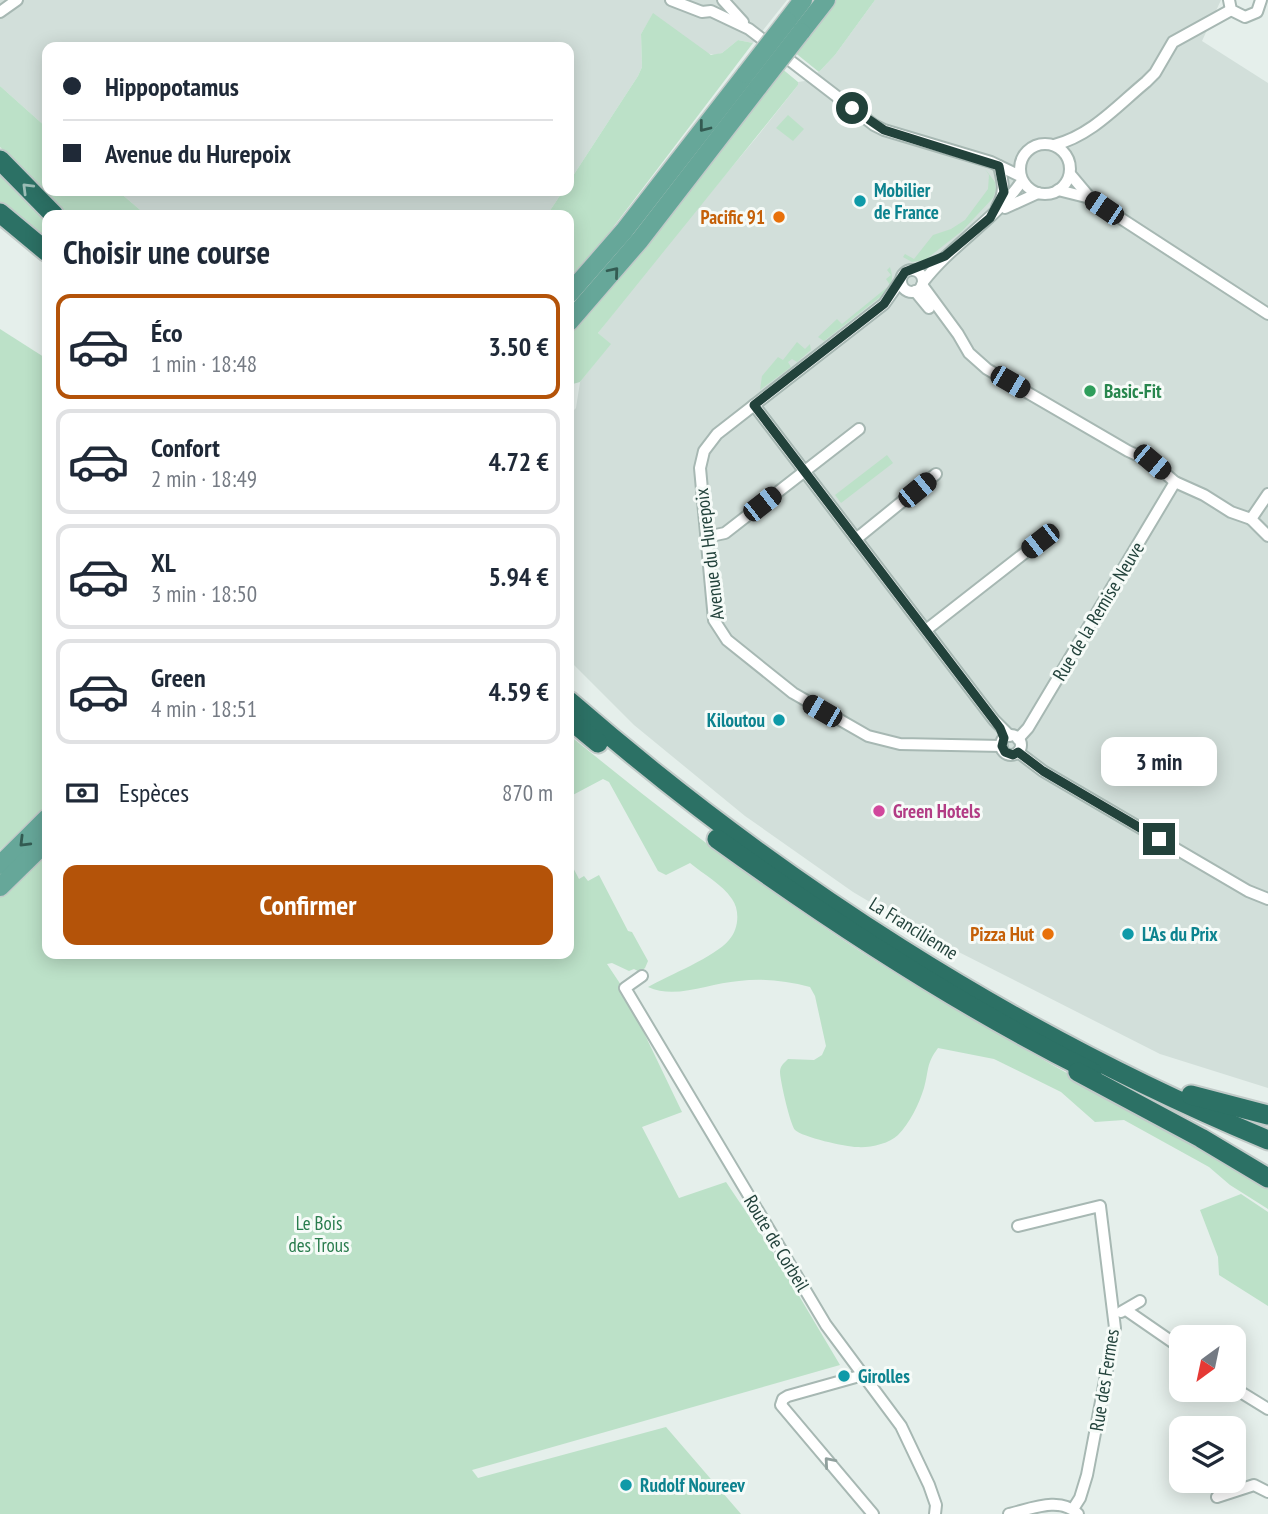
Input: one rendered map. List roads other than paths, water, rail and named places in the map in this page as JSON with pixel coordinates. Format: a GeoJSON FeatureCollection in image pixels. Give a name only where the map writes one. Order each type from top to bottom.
{"type":"FeatureCollection","features":[{"type":"Feature","properties":{"kind":"highway"},"geometry":{"type":"LineString","coordinates":[[0,160],[49,210]]}},
{"type":"Feature","properties":{"kind":"highway"},"geometry":{"type":"LineString","coordinates":[[0,213],[42,248]]}},
{"type":"Feature","properties":{"kind":"highway","name":"La Francilienne"},"geometry":{"type":"LineString","coordinates":[[574,705],[680,793],[811,890],[957,982],[1151,1087],[1268,1140]]}},
{"type":"Feature","properties":{"kind":"highway","name":"La Francilienne"},"geometry":{"type":"LineString","coordinates":[[574,723],[682,812],[792,893],[927,980],[1062,1057],[1172,1112],[1268,1153]]}},
{"type":"Feature","properties":{"kind":"highway"},"geometry":{"type":"LineString","coordinates":[[1062,1057],[1079,1073],[1180,1126],[1268,1178]]}},
{"type":"Feature","properties":{"kind":"highway"},"geometry":{"type":"LineString","coordinates":[[1151,1087],[1166,1086],[1219,1104],[1268,1115]]}},
{"type":"Feature","properties":{"kind":"main road"},"geometry":{"type":"LineString","coordinates":[[574,317],[640,240],[753,80],[787,21],[803,0]]}},
{"type":"Feature","properties":{"kind":"main road"},"geometry":{"type":"LineString","coordinates":[[574,288],[753,80],[801,32],[826,0]]}},
{"type":"Feature","properties":{"kind":"main road"},"geometry":{"type":"LineString","coordinates":[[0,865],[42,823]]}},
{"type":"Feature","properties":{"kind":"main road"},"geometry":{"type":"LineString","coordinates":[[0,887],[42,846]]}},
{"type":"Feature","properties":{"kind":"street"},"geometry":{"type":"LineString","coordinates":[[0,6],[9,0]]}},
{"type":"Feature","properties":{"kind":"street"},"geometry":{"type":"LineString","coordinates":[[0,12],[18,0]]}},
{"type":"Feature","properties":{"kind":"street"},"geometry":{"type":"LineString","coordinates":[[671,0],[691,4],[702,12],[711,11],[750,29]]}},
{"type":"Feature","properties":{"kind":"street"},"geometry":{"type":"LineString","coordinates":[[711,11],[721,0],[750,29],[874,125],[995,164],[1021,178],[1027,187],[1038,194],[1052,193],[1066,183],[1074,148],[1088,131]]}},
{"type":"Feature","properties":{"kind":"street"},"geometry":{"type":"LineString","coordinates":[[1021,178],[1020,162],[1033,146],[1069,142],[1088,131],[1155,73],[1173,42],[1230,5],[1245,17],[1257,12],[1261,0]]}},
{"type":"Feature","properties":{"kind":"street"},"geometry":{"type":"LineString","coordinates":[[1257,12],[1268,19]]}},
{"type":"Feature","properties":{"kind":"street"},"geometry":{"type":"LineString","coordinates":[[1054,145],[1069,161]]}},
{"type":"Feature","properties":{"kind":"street"},"geometry":{"type":"LineString","coordinates":[[995,164],[1023,156]]}},
{"type":"Feature","properties":{"kind":"street"},"geometry":{"type":"LineString","coordinates":[[994,216],[1004,192],[995,164]]}},
{"type":"Feature","properties":{"kind":"street"},"geometry":{"type":"LineString","coordinates":[[1070,174],[1091,199],[1268,314]]}},
{"type":"Feature","properties":{"kind":"street","name":"Avenue du Hurepoix"},"geometry":{"type":"LineString","coordinates":[[994,216],[1021,178]]}},
{"type":"Feature","properties":{"kind":"street"},"geometry":{"type":"LineString","coordinates":[[1058,190],[1091,199]]}},
{"type":"Feature","properties":{"kind":"street","name":"Avenue du Hurepoix"},"geometry":{"type":"LineString","coordinates":[[1010,741],[986,747],[900,744],[878,739],[844,724],[793,693],[737,649],[719,631],[714,620],[700,477],[704,451],[712,438],[884,304],[918,287],[945,256],[994,216],[1017,201],[1038,194]]}},
{"type":"Feature","properties":{"kind":"street","name":"Avenue du Hurepoix"},"geometry":{"type":"LineString","coordinates":[[914,270],[945,256]]}},
{"type":"Feature","properties":{"kind":"street"},"geometry":{"type":"LineString","coordinates":[[918,287],[904,288],[901,280],[905,272],[914,270],[921,275],[918,287],[953,338],[988,369],[1121,447],[1152,462],[1175,482],[1231,512],[1251,519],[1268,536]]}},
{"type":"Feature","properties":{"kind":"street","name":"Avenue du Hurepoix"},"geometry":{"type":"LineString","coordinates":[[884,304],[901,280]]}},
{"type":"Feature","properties":{"kind":"street"},"geometry":{"type":"LineString","coordinates":[[754,405],[1010,741],[1043,771],[1248,891],[1268,899]]}},
{"type":"Feature","properties":{"kind":"street"},"geometry":{"type":"LineString","coordinates":[[706,537],[725,533],[859,429]]}},
{"type":"Feature","properties":{"kind":"street"},"geometry":{"type":"LineString","coordinates":[[856,539],[936,474]]}},
{"type":"Feature","properties":{"kind":"street","name":"Rue de la Remise Neuve"},"geometry":{"type":"LineString","coordinates":[[1010,741],[1028,728],[1175,482]]}},
{"type":"Feature","properties":{"kind":"street"},"geometry":{"type":"LineString","coordinates":[[1251,519],[1268,494]]}},
{"type":"Feature","properties":{"kind":"street"},"geometry":{"type":"LineString","coordinates":[[926,630],[1040,541]]}},
{"type":"Feature","properties":{"kind":"street","name":"Route de Corbeil"},"geometry":{"type":"LineString","coordinates":[[642,976],[625,988],[826,1325],[901,1426],[929,1485],[936,1505],[934,1514]]}},
{"type":"Feature","properties":{"kind":"street","name":"Rue des Fermes"},"geometry":{"type":"LineString","coordinates":[[1018,1226],[1100,1206],[1115,1328],[1090,1463],[1082,1493],[1069,1510]]}},
{"type":"Feature","properties":{"kind":"street"},"geometry":{"type":"LineString","coordinates":[[1113,1314],[1140,1301]]}},
{"type":"Feature","properties":{"kind":"street"},"geometry":{"type":"LineString","coordinates":[[1126,1310],[1169,1340]]}},
{"type":"Feature","properties":{"kind":"street"},"geometry":{"type":"LineString","coordinates":[[863,1375],[788,1396],[783,1399],[781,1405],[873,1514]]}},
{"type":"Feature","properties":{"kind":"street"},"geometry":{"type":"LineString","coordinates":[[1246,1394],[1266,1404]]}},
{"type":"Feature","properties":{"kind":"street"},"geometry":{"type":"LineString","coordinates":[[1217,1497],[1254,1485],[1268,1492]]}},
{"type":"Feature","properties":{"kind":"street"},"geometry":{"type":"LineString","coordinates":[[1009,1514],[1069,1510]]}},
{"type":"Feature","properties":{"kind":"place","name":"Mobilier de France"},"geometry":{"type":"Point","coordinates":[860,201]}},
{"type":"Feature","properties":{"kind":"place","name":"Pacific 91"},"geometry":{"type":"Point","coordinates":[779,217]}},
{"type":"Feature","properties":{"kind":"place","name":"Basic-Fit"},"geometry":{"type":"Point","coordinates":[1090,391]}},
{"type":"Feature","properties":{"kind":"place","name":"Kiloutou"},"geometry":{"type":"Point","coordinates":[779,720]}},
{"type":"Feature","properties":{"kind":"place","name":"Green Hotels"},"geometry":{"type":"Point","coordinates":[879,811]}},
{"type":"Feature","properties":{"kind":"place","name":"Pizza Hut"},"geometry":{"type":"Point","coordinates":[1048,934]}},
{"type":"Feature","properties":{"kind":"place","name":"L'As du Prix"},"geometry":{"type":"Point","coordinates":[1128,934]}},
{"type":"Feature","properties":{"kind":"place","name":"Girolles"},"geometry":{"type":"Point","coordinates":[844,1376]}},
{"type":"Feature","properties":{"kind":"place","name":"Rudolf Noureev"},"geometry":{"type":"Point","coordinates":[626,1485]}},
{"type":"Feature","properties":{"kind":"park label","name":"Le Bois des Trous"},"geometry":{"type":"Point","coordinates":[319,1234]}}]}
